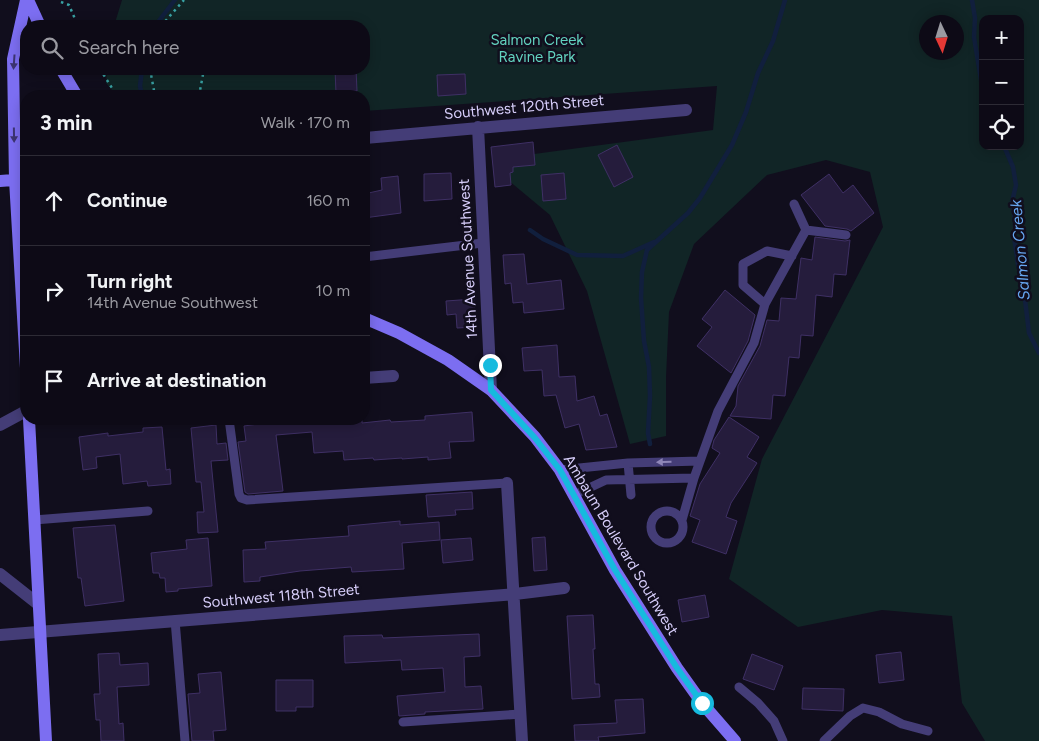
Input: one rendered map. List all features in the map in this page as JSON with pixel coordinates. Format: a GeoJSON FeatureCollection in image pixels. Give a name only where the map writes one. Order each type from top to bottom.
{"type":"FeatureCollection","features":[{"type":"Feature","properties":{"kind":"street"},"geometry":{"type":"LineString","coordinates":[[27,0],[37,20]]}},
{"type":"Feature","properties":{"kind":"street"},"geometry":{"type":"LineString","coordinates":[[22,20],[27,0]]}},
{"type":"Feature","properties":{"kind":"street"},"geometry":{"type":"LineString","coordinates":[[20,30],[13,59],[20,164]]}},
{"type":"Feature","properties":{"kind":"street"},"geometry":{"type":"LineString","coordinates":[[65,75],[74,90]]}},
{"type":"Feature","properties":{"kind":"street","name":"Southwest 120th Street"},"geometry":{"type":"LineString","coordinates":[[370,138],[686,110]]}},
{"type":"Feature","properties":{"kind":"street","name":"14th Avenue Southwest"},"geometry":{"type":"LineString","coordinates":[[478,127],[491,390]]}},
{"type":"Feature","properties":{"kind":"street"},"geometry":{"type":"LineString","coordinates":[[0,181],[20,179]]}},
{"type":"Feature","properties":{"kind":"street","name":"Ambaum Boulevard Southwest"},"geometry":{"type":"LineString","coordinates":[[370,321],[400,334],[448,360],[491,390],[535,438],[560,470],[615,570],[677,668],[702,703],[735,741]]}},
{"type":"Feature","properties":{"kind":"street"},"geometry":{"type":"LineString","coordinates":[[370,378],[394,376]]}},
{"type":"Feature","properties":{"kind":"street"},"geometry":{"type":"LineString","coordinates":[[0,425],[20,414]]}},
{"type":"Feature","properties":{"kind":"street"},"geometry":{"type":"LineString","coordinates":[[29,425],[46,741]]}},
{"type":"Feature","properties":{"kind":"street"},"geometry":{"type":"LineString","coordinates":[[507,483],[522,741]]}},
{"type":"Feature","properties":{"kind":"street"},"geometry":{"type":"LineString","coordinates":[[0,574],[38,604]]}},
{"type":"Feature","properties":{"kind":"street","name":"Southwest 118th Street"},"geometry":{"type":"LineString","coordinates":[[0,635],[514,594],[564,588]]}},
{"type":"Feature","properties":{"kind":"lane"},"geometry":{"type":"LineString","coordinates":[[794,204],[806,230]]}},
{"type":"Feature","properties":{"kind":"lane"},"geometry":{"type":"LineString","coordinates":[[806,230],[846,235]]}},
{"type":"Feature","properties":{"kind":"lane"},"geometry":{"type":"LineString","coordinates":[[682,520],[694,478],[718,411],[754,343],[765,304],[806,230]]}},
{"type":"Feature","properties":{"kind":"lane"},"geometry":{"type":"LineString","coordinates":[[370,256],[483,243]]}},
{"type":"Feature","properties":{"kind":"lane"},"geometry":{"type":"LineString","coordinates":[[765,304],[743,285],[743,264],[767,251],[792,256]]}},
{"type":"Feature","properties":{"kind":"lane"},"geometry":{"type":"LineString","coordinates":[[230,425],[239,494],[241,498],[247,500],[507,483]]}},
{"type":"Feature","properties":{"kind":"lane"},"geometry":{"type":"LineString","coordinates":[[560,470],[628,463],[700,461]]}},
{"type":"Feature","properties":{"kind":"lane"},"geometry":{"type":"LineString","coordinates":[[628,463],[631,495]]}},
{"type":"Feature","properties":{"kind":"lane"},"geometry":{"type":"LineString","coordinates":[[574,495],[606,480],[694,478]]}},
{"type":"Feature","properties":{"kind":"lane"},"geometry":{"type":"LineString","coordinates":[[34,520],[148,511]]}},
{"type":"Feature","properties":{"kind":"lane"},"geometry":{"type":"LineString","coordinates":[[176,620],[185,741]]}},
{"type":"Feature","properties":{"kind":"lane"},"geometry":{"type":"LineString","coordinates":[[739,687],[758,703],[774,721],[783,741]]}},
{"type":"Feature","properties":{"kind":"lane"},"geometry":{"type":"LineString","coordinates":[[824,741],[850,716],[863,708],[879,712],[902,724],[928,731]]}},
{"type":"Feature","properties":{"kind":"lane"},"geometry":{"type":"LineString","coordinates":[[403,722],[520,714]]}},
{"type":"Feature","properties":{"kind":"path"},"geometry":{"type":"LineString","coordinates":[[166,20],[184,0]]}},
{"type":"Feature","properties":{"kind":"path"},"geometry":{"type":"LineString","coordinates":[[61,2],[69,5],[75,20]]}},
{"type":"Feature","properties":{"kind":"path"},"geometry":{"type":"LineString","coordinates":[[104,75],[113,90]]}},
{"type":"Feature","properties":{"kind":"path"},"geometry":{"type":"LineString","coordinates":[[151,75],[154,90]]}},
{"type":"Feature","properties":{"kind":"path"},"geometry":{"type":"LineString","coordinates":[[200,90],[203,75]]}},
{"type":"Feature","properties":{"kind":"green space","name":"Salmon Creek Ravine Park"},"geometry":{"type":"Polygon","coordinates":[[[122,0],[1039,0],[1039,741],[985,741],[962,703],[952,616],[882,610],[798,627],[729,579],[762,459],[883,227],[870,172],[826,160],[767,175],[694,244],[669,312],[666,436],[630,444],[587,291],[550,215],[508,180],[504,158],[713,130],[717,86],[370,111],[370,90],[112,90],[106,83],[107,75],[370,75],[370,20],[116,20],[122,0]]]}},
{"type":"Feature","properties":{"kind":"building"},"geometry":{"type":"Polygon","coordinates":[[[465,74],[466,94],[438,96],[437,75],[465,74]]]}},
{"type":"Feature","properties":{"kind":"building"},"geometry":{"type":"Polygon","coordinates":[[[335,75],[356,75],[357,90],[336,90],[335,75]]]}},
{"type":"Feature","properties":{"kind":"building"},"geometry":{"type":"Polygon","coordinates":[[[533,142],[535,165],[513,167],[513,172],[510,173],[511,185],[495,187],[491,147],[533,142]]]}},
{"type":"Feature","properties":{"kind":"building"},"geometry":{"type":"Polygon","coordinates":[[[617,145],[633,177],[614,187],[598,155],[617,145]]]}},
{"type":"Feature","properties":{"kind":"building"},"geometry":{"type":"Polygon","coordinates":[[[451,173],[452,199],[424,201],[424,174],[451,173]]]}},
{"type":"Feature","properties":{"kind":"building"},"geometry":{"type":"Polygon","coordinates":[[[564,173],[566,199],[543,201],[541,175],[564,173]]]}},
{"type":"Feature","properties":{"kind":"building"},"geometry":{"type":"Polygon","coordinates":[[[829,174],[843,193],[853,185],[874,213],[851,231],[825,226],[801,195],[829,174]]]}},
{"type":"Feature","properties":{"kind":"building"},"geometry":{"type":"Polygon","coordinates":[[[398,176],[401,213],[370,217],[370,193],[382,190],[381,178],[398,176]]]}},
{"type":"Feature","properties":{"kind":"building"},"geometry":{"type":"Polygon","coordinates":[[[815,237],[850,240],[846,275],[834,274],[832,297],[816,295],[813,336],[801,335],[799,358],[789,357],[785,396],[773,395],[771,419],[730,416],[736,406],[738,386],[760,346],[767,320],[779,321],[781,298],[796,299],[801,258],[812,260],[815,237]]]}},
{"type":"Feature","properties":{"kind":"building"},"geometry":{"type":"Polygon","coordinates":[[[524,254],[527,284],[561,280],[564,309],[524,313],[523,302],[513,303],[511,283],[505,284],[503,255],[524,254]]]}},
{"type":"Feature","properties":{"kind":"building"},"geometry":{"type":"Polygon","coordinates":[[[725,290],[755,315],[748,341],[731,373],[697,346],[712,327],[702,319],[725,290]]]}},
{"type":"Feature","properties":{"kind":"building"},"geometry":{"type":"Polygon","coordinates":[[[474,299],[476,327],[457,328],[456,314],[447,315],[446,301],[474,299]]]}},
{"type":"Feature","properties":{"kind":"building"},"geometry":{"type":"Polygon","coordinates":[[[557,345],[559,377],[575,376],[577,401],[594,396],[600,416],[607,414],[617,447],[586,450],[579,424],[565,428],[556,395],[544,396],[542,370],[524,371],[522,348],[557,345]]]}},
{"type":"Feature","properties":{"kind":"building"},"geometry":{"type":"Polygon","coordinates":[[[472,412],[474,441],[449,442],[451,458],[428,460],[428,457],[344,460],[343,451],[314,453],[312,432],[276,435],[283,491],[248,494],[245,492],[238,442],[246,441],[244,426],[370,425],[370,422],[390,420],[391,422],[425,420],[425,416],[472,412]]]}},
{"type":"Feature","properties":{"kind":"building"},"geometry":{"type":"Polygon","coordinates":[[[729,417],[759,437],[747,457],[757,463],[731,503],[726,517],[737,521],[726,554],[692,542],[700,520],[690,516],[700,484],[720,453],[712,448],[714,440],[729,417]]]}},
{"type":"Feature","properties":{"kind":"building"},"geometry":{"type":"Polygon","coordinates":[[[216,425],[217,444],[226,443],[228,460],[211,461],[218,532],[198,533],[197,512],[204,512],[201,482],[196,482],[191,428],[216,425]]]}},
{"type":"Feature","properties":{"kind":"building"},"geometry":{"type":"Polygon","coordinates":[[[162,427],[166,470],[170,469],[171,484],[148,486],[147,481],[123,484],[120,454],[96,457],[97,468],[83,470],[79,437],[108,433],[108,436],[143,432],[143,428],[162,427]]]}},
{"type":"Feature","properties":{"kind":"building"},"geometry":{"type":"Polygon","coordinates":[[[472,492],[473,509],[455,510],[456,515],[428,517],[426,495],[472,492]]]}},
{"type":"Feature","properties":{"kind":"building"},"geometry":{"type":"Polygon","coordinates":[[[400,521],[400,525],[439,522],[440,540],[402,543],[404,569],[352,572],[351,567],[300,571],[260,577],[260,581],[244,582],[243,550],[266,549],[265,542],[349,536],[348,526],[400,521]]]}},
{"type":"Feature","properties":{"kind":"building"},"geometry":{"type":"Polygon","coordinates":[[[115,525],[124,601],[85,606],[81,578],[78,578],[73,528],[115,525]]]}},
{"type":"Feature","properties":{"kind":"building"},"geometry":{"type":"Polygon","coordinates":[[[545,537],[547,570],[534,571],[532,538],[545,537]]]}},
{"type":"Feature","properties":{"kind":"building"},"geometry":{"type":"Polygon","coordinates":[[[208,538],[212,586],[166,592],[165,578],[160,578],[159,573],[153,573],[151,553],[187,549],[186,540],[208,538]]]}},
{"type":"Feature","properties":{"kind":"building"},"geometry":{"type":"Polygon","coordinates":[[[471,538],[473,560],[443,563],[441,540],[471,538]]]}},
{"type":"Feature","properties":{"kind":"building"},"geometry":{"type":"Polygon","coordinates":[[[705,595],[709,617],[682,622],[678,600],[705,595]]]}},
{"type":"Feature","properties":{"kind":"building"},"geometry":{"type":"Polygon","coordinates":[[[593,615],[595,684],[599,684],[600,697],[572,699],[567,616],[593,615]]]}},
{"type":"Feature","properties":{"kind":"building"},"geometry":{"type":"Polygon","coordinates":[[[479,634],[480,656],[464,657],[465,687],[481,686],[483,709],[425,712],[425,714],[399,716],[397,696],[445,692],[443,668],[402,670],[401,660],[345,663],[344,636],[382,635],[383,638],[479,634]]]}},
{"type":"Feature","properties":{"kind":"building"},"geometry":{"type":"Polygon","coordinates":[[[901,652],[904,680],[879,683],[876,655],[901,652]]]}},
{"type":"Feature","properties":{"kind":"building"},"geometry":{"type":"Polygon","coordinates":[[[119,653],[120,665],[148,663],[149,685],[117,687],[119,724],[123,723],[124,741],[101,741],[100,720],[96,720],[94,694],[100,694],[98,654],[119,653]]]}},
{"type":"Feature","properties":{"kind":"building"},"geometry":{"type":"Polygon","coordinates":[[[752,654],[783,666],[774,690],[743,679],[752,654]]]}},
{"type":"Feature","properties":{"kind":"building"},"geometry":{"type":"Polygon","coordinates":[[[221,672],[226,730],[213,731],[214,741],[192,741],[188,694],[200,693],[198,674],[221,672]]]}},
{"type":"Feature","properties":{"kind":"building"},"geometry":{"type":"Polygon","coordinates":[[[276,680],[313,680],[313,707],[296,707],[296,711],[276,711],[276,680]]]}},
{"type":"Feature","properties":{"kind":"building"},"geometry":{"type":"Polygon","coordinates":[[[803,688],[844,689],[843,711],[802,709],[803,688]]]}},
{"type":"Feature","properties":{"kind":"building"},"geometry":{"type":"Polygon","coordinates":[[[643,699],[645,733],[598,737],[599,741],[575,741],[574,725],[617,723],[615,700],[643,699]]]}},
{"type":"Feature","properties":{"kind":"waterway","name":"Salmon Creek"},"geometry":{"type":"LineString","coordinates":[[160,20],[175,0]]}},
{"type":"Feature","properties":{"kind":"waterway"},"geometry":{"type":"LineString","coordinates":[[650,444],[648,433],[649,367],[644,341],[641,298],[642,272],[647,250],[688,213],[700,198],[732,145],[746,112],[758,73],[773,41],[785,0]]}},
{"type":"Feature","properties":{"kind":"waterway","name":"Salmon Creek"},"geometry":{"type":"LineString","coordinates":[[972,0],[975,18],[974,37],[979,68]]}},
{"type":"Feature","properties":{"kind":"waterway","name":"Salmon Creek"},"geometry":{"type":"LineString","coordinates":[[141,75],[141,90]]}},
{"type":"Feature","properties":{"kind":"waterway","name":"Salmon Creek"},"geometry":{"type":"LineString","coordinates":[[1006,150],[1013,167],[1016,185],[1012,202],[1016,225],[1014,236],[1018,265],[1023,283],[1029,333],[1039,353]]}},
{"type":"Feature","properties":{"kind":"waterway"},"geometry":{"type":"LineString","coordinates":[[530,230],[543,239],[577,255],[623,256],[654,242]]}},
{"type":"Feature","properties":{"kind":"route"},"geometry":{"type":"LineString","coordinates":[[490,365],[491,390],[535,438],[560,470],[615,570],[677,668],[702,703]]}}]}
